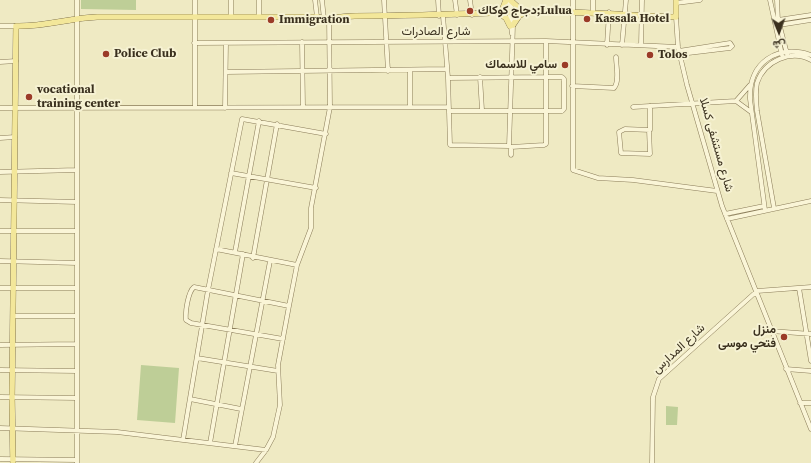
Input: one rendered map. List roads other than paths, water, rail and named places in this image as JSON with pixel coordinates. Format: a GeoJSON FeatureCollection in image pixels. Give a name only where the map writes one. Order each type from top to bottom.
{"type":"FeatureCollection","features":[{"type":"Feature","properties":{"kind":"main road"},"geometry":{"type":"LineString","coordinates":[[500,13],[508,0],[520,9],[528,12]]}},
{"type":"Feature","properties":{"kind":"main road","name":"شارع مستشفى كسلا"},"geometry":{"type":"LineString","coordinates":[[676,2],[676,17]]}},
{"type":"Feature","properties":{"kind":"main road"},"geometry":{"type":"LineString","coordinates":[[13,461],[12,397],[16,26],[36,26],[77,18],[259,16],[327,18],[441,16],[511,12],[572,11],[609,12],[623,16],[676,17]]}},
{"type":"Feature","properties":{"kind":"main road"},"geometry":{"type":"LineString","coordinates":[[500,13],[512,26],[518,16],[528,12]]}},
{"type":"Feature","properties":{"kind":"street"},"geometry":{"type":"LineString","coordinates":[[0,459],[13,461],[77,461],[77,0]]}},
{"type":"Feature","properties":{"kind":"street"},"geometry":{"type":"LineString","coordinates":[[195,0],[195,107]]}},
{"type":"Feature","properties":{"kind":"street"},"geometry":{"type":"LineString","coordinates":[[231,0],[231,16]]}},
{"type":"Feature","properties":{"kind":"street"},"geometry":{"type":"LineString","coordinates":[[259,0],[259,16]]}},
{"type":"Feature","properties":{"kind":"street"},"geometry":{"type":"LineString","coordinates":[[315,0],[317,17]]}},
{"type":"Feature","properties":{"kind":"street"},"geometry":{"type":"LineString","coordinates":[[256,463],[266,450],[273,437],[280,404],[278,371],[283,339],[297,265],[311,228],[311,208],[316,188],[330,107],[329,42],[327,18],[322,0]]}},
{"type":"Feature","properties":{"kind":"street"},"geometry":{"type":"LineString","coordinates":[[384,0],[388,42],[388,71]]}},
{"type":"Feature","properties":{"kind":"street"},"geometry":{"type":"LineString","coordinates":[[438,0],[448,78],[450,145],[510,146],[546,144],[546,41]]}},
{"type":"Feature","properties":{"kind":"street"},"geometry":{"type":"LineString","coordinates":[[455,0],[457,15]]}},
{"type":"Feature","properties":{"kind":"street"},"geometry":{"type":"LineString","coordinates":[[470,0],[472,15]]}},
{"type":"Feature","properties":{"kind":"street"},"geometry":{"type":"LineString","coordinates":[[508,0],[512,26],[511,155]]}},
{"type":"Feature","properties":{"kind":"street"},"geometry":{"type":"LineString","coordinates":[[572,0],[572,168],[574,171],[598,178],[633,180],[717,191]]}},
{"type":"Feature","properties":{"kind":"street"},"geometry":{"type":"LineString","coordinates":[[593,0],[593,12]]}},
{"type":"Feature","properties":{"kind":"street"},"geometry":{"type":"LineString","coordinates":[[622,45],[623,16],[626,0]]}},
{"type":"Feature","properties":{"kind":"street"},"geometry":{"type":"LineString","coordinates":[[641,45],[642,0]]}},
{"type":"Feature","properties":{"kind":"street"},"geometry":{"type":"LineString","coordinates":[[676,2],[700,0]]}},
{"type":"Feature","properties":{"kind":"street"},"geometry":{"type":"LineString","coordinates":[[770,0],[785,54]]}},
{"type":"Feature","properties":{"kind":"street"},"geometry":{"type":"LineString","coordinates":[[777,0],[779,23],[785,54]]}},
{"type":"Feature","properties":{"kind":"street"},"geometry":{"type":"LineString","coordinates":[[607,45],[609,12]]}},
{"type":"Feature","properties":{"kind":"street"},"geometry":{"type":"LineString","coordinates":[[779,23],[811,15]]}},
{"type":"Feature","properties":{"kind":"street","name":"شارع مستشفى كسلا"},"geometry":{"type":"LineString","coordinates":[[676,17],[679,50],[692,104],[717,191],[786,369],[811,426]]}},
{"type":"Feature","properties":{"kind":"street"},"geometry":{"type":"LineString","coordinates":[[779,23],[811,20]]}},
{"type":"Feature","properties":{"kind":"street"},"geometry":{"type":"LineString","coordinates":[[0,26],[16,26]]}},
{"type":"Feature","properties":{"kind":"street","name":"شارع الصادرات"},"geometry":{"type":"LineString","coordinates":[[194,43],[546,41],[607,45],[641,45],[679,50]]}},
{"type":"Feature","properties":{"kind":"street"},"geometry":{"type":"LineString","coordinates":[[302,42],[303,107]]}},
{"type":"Feature","properties":{"kind":"street"},"geometry":{"type":"LineString","coordinates":[[225,108],[226,43]]}},
{"type":"Feature","properties":{"kind":"street"},"geometry":{"type":"LineString","coordinates":[[730,43],[732,46],[730,48],[679,50],[730,43]]}},
{"type":"Feature","properties":{"kind":"street"},"geometry":{"type":"LineString","coordinates":[[736,101],[751,83],[759,67],[766,60],[785,54],[811,55]]}},
{"type":"Feature","properties":{"kind":"street"},"geometry":{"type":"LineString","coordinates":[[774,208],[756,97],[757,83],[769,64],[785,54],[811,60]]}},
{"type":"Feature","properties":{"kind":"street"},"geometry":{"type":"LineString","coordinates":[[572,86],[614,88],[616,86],[617,79],[616,57]]}},
{"type":"Feature","properties":{"kind":"street"},"geometry":{"type":"LineString","coordinates":[[0,62],[16,61]]}},
{"type":"Feature","properties":{"kind":"street"},"geometry":{"type":"LineString","coordinates":[[226,72],[302,70],[410,71],[447,69]]}},
{"type":"Feature","properties":{"kind":"street"},"geometry":{"type":"LineString","coordinates":[[410,71],[410,106]]}},
{"type":"Feature","properties":{"kind":"street"},"geometry":{"type":"LineString","coordinates":[[480,77],[482,110]]}},
{"type":"Feature","properties":{"kind":"street"},"geometry":{"type":"LineString","coordinates":[[0,108],[410,106],[511,111],[563,110],[564,79],[562,77],[448,78]]}},
{"type":"Feature","properties":{"kind":"street"},"geometry":{"type":"LineString","coordinates":[[751,83],[751,112],[764,208]]}},
{"type":"Feature","properties":{"kind":"street"},"geometry":{"type":"LineString","coordinates":[[633,107],[736,101],[751,112]]}},
{"type":"Feature","properties":{"kind":"street"},"geometry":{"type":"LineString","coordinates":[[650,106],[650,130],[649,130],[650,154],[621,153],[619,132],[625,130],[650,130]]}},
{"type":"Feature","properties":{"kind":"street"},"geometry":{"type":"LineString","coordinates":[[183,440],[208,290],[242,119],[277,124],[326,134]]}},
{"type":"Feature","properties":{"kind":"street"},"geometry":{"type":"LineString","coordinates":[[235,252],[259,121]]}},
{"type":"Feature","properties":{"kind":"street"},"geometry":{"type":"LineString","coordinates":[[254,258],[277,124]]}},
{"type":"Feature","properties":{"kind":"street"},"geometry":{"type":"LineString","coordinates":[[0,138],[15,137]]}},
{"type":"Feature","properties":{"kind":"street"},"geometry":{"type":"LineString","coordinates":[[0,172],[76,170]]}},
{"type":"Feature","properties":{"kind":"street"},"geometry":{"type":"LineString","coordinates":[[231,173],[316,188]]}},
{"type":"Feature","properties":{"kind":"street"},"geometry":{"type":"LineString","coordinates":[[762,185],[770,184]]}},
{"type":"Feature","properties":{"kind":"street"},"geometry":{"type":"LineString","coordinates":[[0,200],[77,202]]}},
{"type":"Feature","properties":{"kind":"street"},"geometry":{"type":"LineString","coordinates":[[726,216],[764,208],[774,208],[811,201]]}},
{"type":"Feature","properties":{"kind":"street"},"geometry":{"type":"LineString","coordinates":[[0,231],[77,231]]}},
{"type":"Feature","properties":{"kind":"street"},"geometry":{"type":"LineString","coordinates":[[216,249],[235,252],[254,258],[297,265]]}},
{"type":"Feature","properties":{"kind":"street"},"geometry":{"type":"LineString","coordinates":[[210,443],[243,254]]}},
{"type":"Feature","properties":{"kind":"street"},"geometry":{"type":"LineString","coordinates":[[0,261],[77,263]]}},
{"type":"Feature","properties":{"kind":"street"},"geometry":{"type":"LineString","coordinates":[[235,446],[270,261]]}},
{"type":"Feature","properties":{"kind":"street"},"geometry":{"type":"LineString","coordinates":[[0,288],[77,288]]}},
{"type":"Feature","properties":{"kind":"street"},"geometry":{"type":"LineString","coordinates":[[283,339],[188,322],[185,318],[192,288],[289,306]]}},
{"type":"Feature","properties":{"kind":"street"},"geometry":{"type":"LineString","coordinates":[[799,288],[811,361]]}},
{"type":"Feature","properties":{"kind":"street"},"geometry":{"type":"LineString","coordinates":[[757,291],[811,288]]}},
{"type":"Feature","properties":{"kind":"street","name":"شارع المدارس"},"geometry":{"type":"LineString","coordinates":[[652,463],[653,397],[659,379],[757,291]]}},
{"type":"Feature","properties":{"kind":"street"},"geometry":{"type":"LineString","coordinates":[[13,316],[77,316]]}},
{"type":"Feature","properties":{"kind":"street"},"geometry":{"type":"LineString","coordinates":[[771,331],[811,334]]}},
{"type":"Feature","properties":{"kind":"street"},"geometry":{"type":"LineString","coordinates":[[0,345],[77,344]]}},
{"type":"Feature","properties":{"kind":"street"},"geometry":{"type":"LineString","coordinates":[[197,358],[278,371]]}},
{"type":"Feature","properties":{"kind":"street"},"geometry":{"type":"LineString","coordinates":[[786,369],[811,371]]}},
{"type":"Feature","properties":{"kind":"street"},"geometry":{"type":"LineString","coordinates":[[0,370],[77,371]]}},
{"type":"Feature","properties":{"kind":"street"},"geometry":{"type":"LineString","coordinates":[[0,397],[77,398]]}},
{"type":"Feature","properties":{"kind":"street"},"geometry":{"type":"LineString","coordinates":[[190,399],[241,409]]}},
{"type":"Feature","properties":{"kind":"street"},"geometry":{"type":"LineString","coordinates":[[800,403],[811,403]]}},
{"type":"Feature","properties":{"kind":"street"},"geometry":{"type":"LineString","coordinates":[[0,428],[117,432],[266,450]]}},
{"type":"Feature","properties":{"kind":"place","name":"دجاج كوكاك;Lulua"},"geometry":{"type":"Point","coordinates":[470,11]}},
{"type":"Feature","properties":{"kind":"place","name":"Kassala Hotel"},"geometry":{"type":"Point","coordinates":[587,19]}},
{"type":"Feature","properties":{"kind":"place","name":"Immigration"},"geometry":{"type":"Point","coordinates":[271,20]}},
{"type":"Feature","properties":{"kind":"place","name":"Police Club"},"geometry":{"type":"Point","coordinates":[106,54]}},
{"type":"Feature","properties":{"kind":"place","name":"Tolos"},"geometry":{"type":"Point","coordinates":[650,55]}},
{"type":"Feature","properties":{"kind":"place","name":"سامي للاسماك"},"geometry":{"type":"Point","coordinates":[565,65]}},
{"type":"Feature","properties":{"kind":"place","name":"vocational training center"},"geometry":{"type":"Point","coordinates":[29,97]}},
{"type":"Feature","properties":{"kind":"place","name":"منزل فتحي موسى"},"geometry":{"type":"Point","coordinates":[784,337]}}]}
